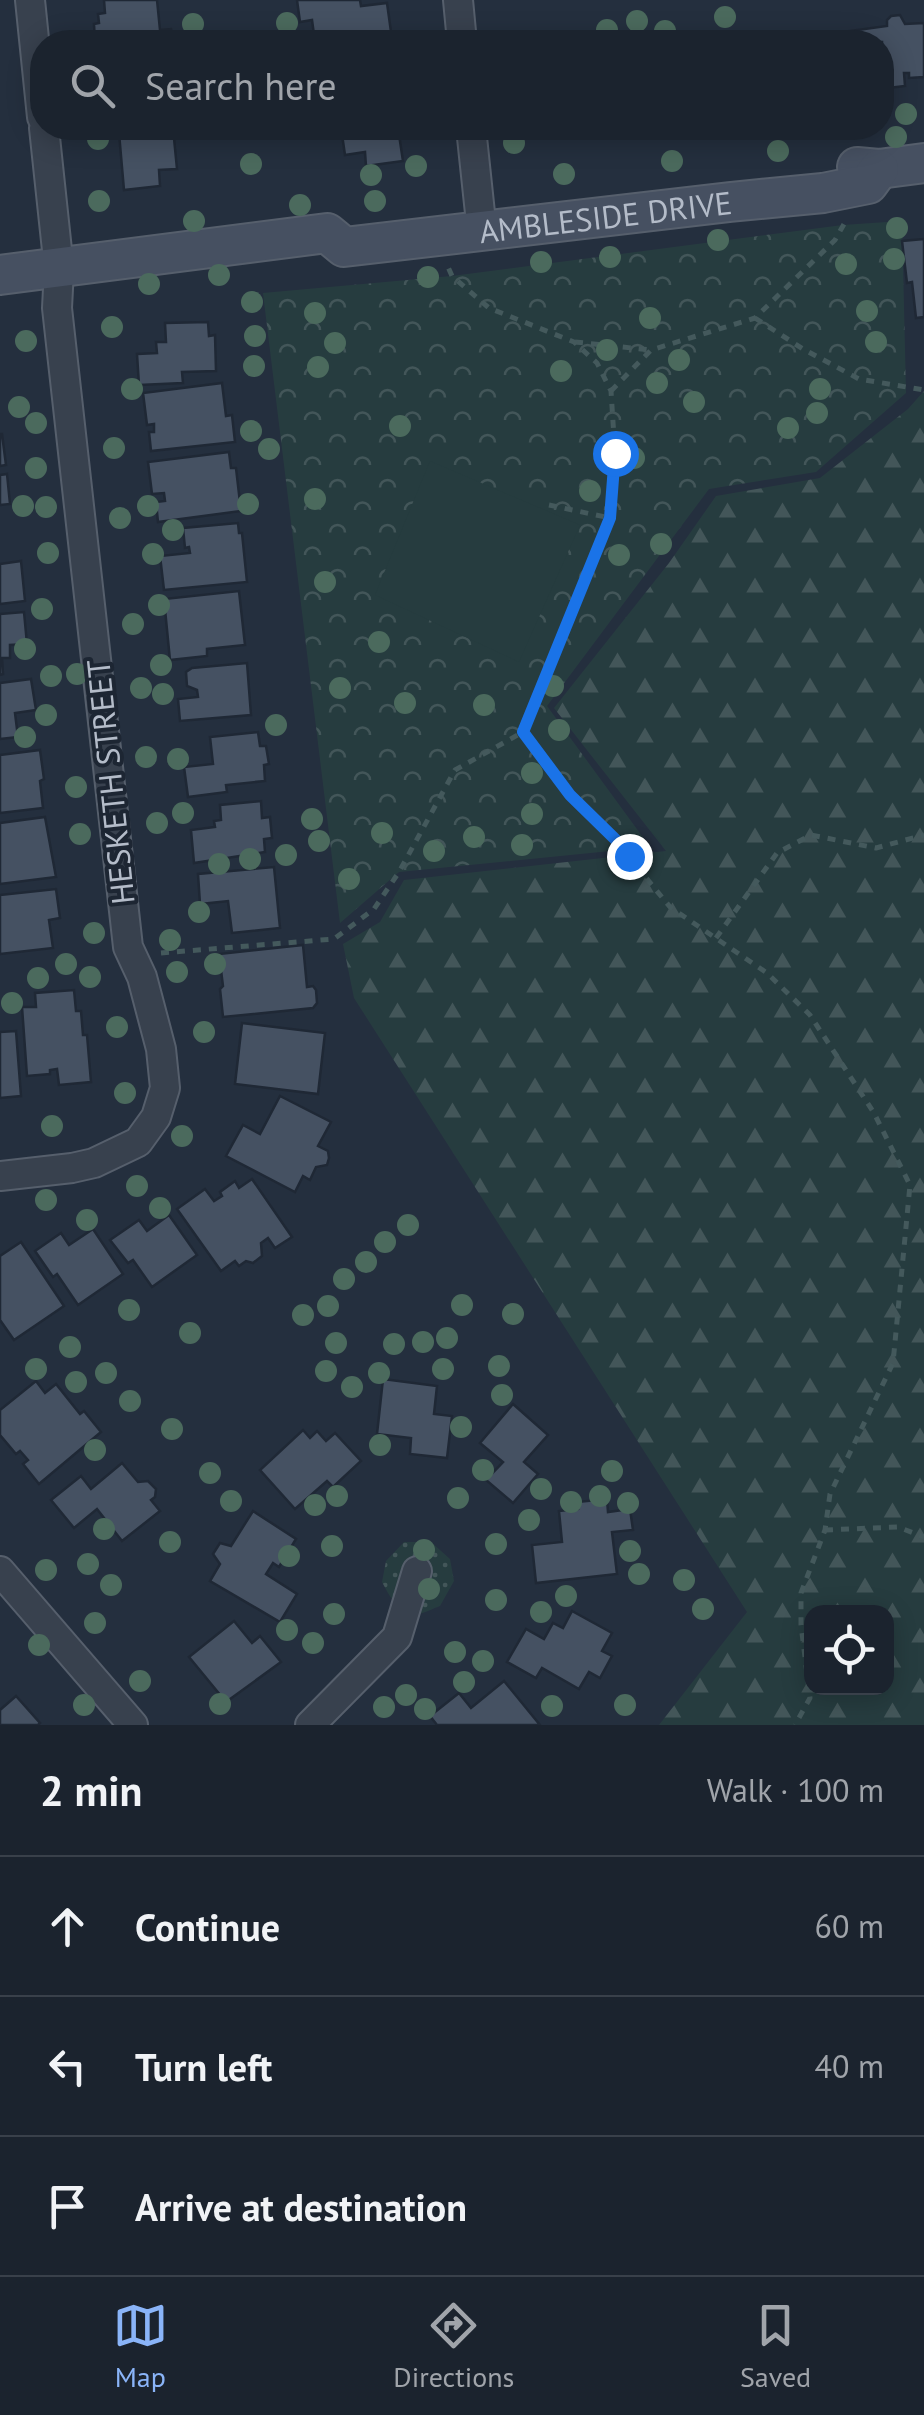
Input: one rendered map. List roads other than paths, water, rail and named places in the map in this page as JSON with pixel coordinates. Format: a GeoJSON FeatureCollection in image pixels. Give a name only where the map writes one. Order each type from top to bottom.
{"type":"FeatureCollection","features":[{"type":"Feature","properties":{"kind":"street"},"geometry":{"type":"LineString","coordinates":[[30,0],[33,30]]}},
{"type":"Feature","properties":{"kind":"street"},"geometry":{"type":"LineString","coordinates":[[458,0],[461,30]]}},
{"type":"Feature","properties":{"kind":"street","name":"HESKETH STREET"},"geometry":{"type":"LineString","coordinates":[[0,1176],[94,1163],[138,1142],[156,1116],[164,1088],[162,1050],[142,977],[128,947],[57,308],[60,268],[45,140]]}},
{"type":"Feature","properties":{"kind":"street"},"geometry":{"type":"LineString","coordinates":[[473,140],[481,220]]}},
{"type":"Feature","properties":{"kind":"street","name":"AMBLESIDE DRIVE"},"geometry":{"type":"LineString","coordinates":[[0,275],[334,228],[344,248],[481,220],[728,192],[831,193],[868,184],[879,169],[924,162]]}},
{"type":"Feature","properties":{"kind":"street"},"geometry":{"type":"LineString","coordinates":[[0,1571],[133,1725]]}},
{"type":"Feature","properties":{"kind":"street"},"geometry":{"type":"LineString","coordinates":[[310,1725],[397,1637],[417,1571]]}}]}
